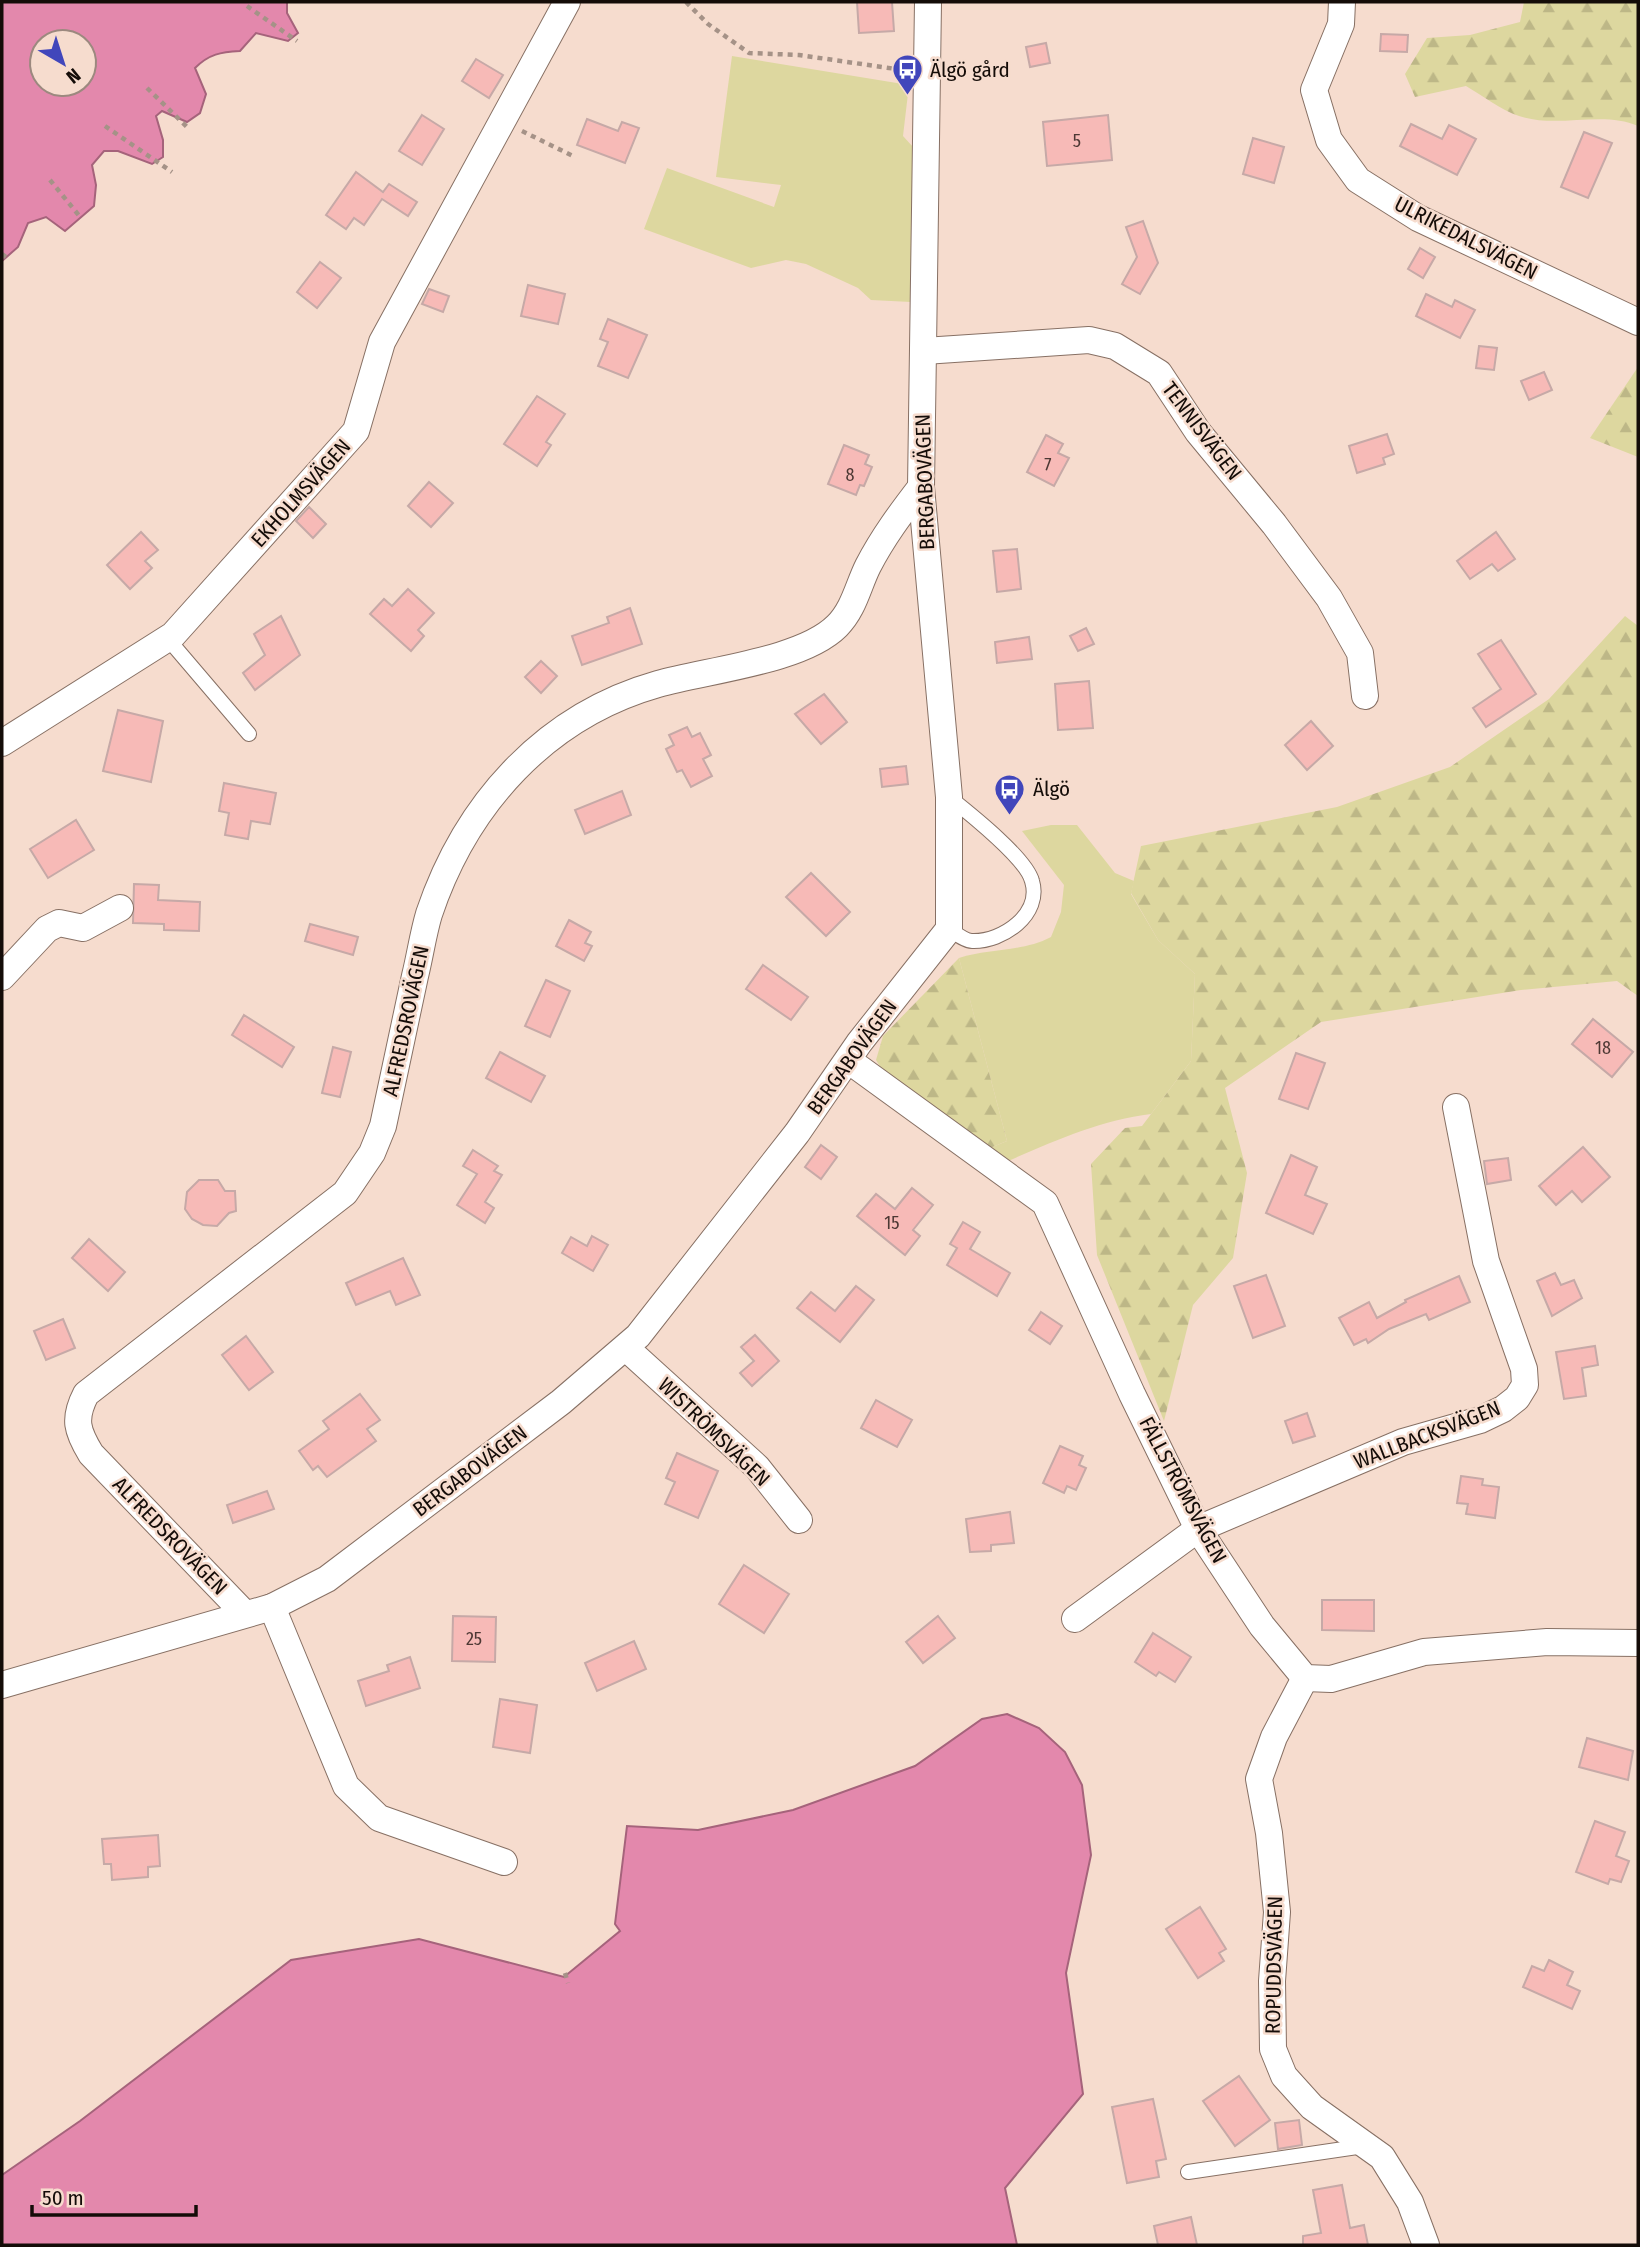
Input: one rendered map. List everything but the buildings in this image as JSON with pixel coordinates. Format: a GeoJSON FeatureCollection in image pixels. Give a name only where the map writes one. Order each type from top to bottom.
{"type":"FeatureCollection","features":[{"type":"Feature","properties":{"kind":"street","name":"EKHOLMSVÄGEN"},"geometry":{"type":"LineString","coordinates":[[2,743],[168,639],[356,430],[370,393],[382,342],[567,2]]}},
{"type":"Feature","properties":{"kind":"street","name":"BERGABOVÄGEN"},"geometry":{"type":"LineString","coordinates":[[2,1685],[272,1607],[327,1579],[561,1402],[638,1336],[797,1133],[848,1060],[949,929],[949,797],[920,487],[928,2]]}},
{"type":"Feature","properties":{"kind":"street","name":"ULRIKEDALSVÄGEN"},"geometry":{"type":"LineString","coordinates":[[1342,2],[1341,24],[1314,90],[1329,140],[1358,180],[1418,218],[1638,323]]}},
{"type":"Feature","properties":{"kind":"street","name":"TENNISVÄGEN"},"geometry":{"type":"LineString","coordinates":[[924,351],[1089,340],[1115,346],[1159,373],[1198,432],[1274,524],[1329,598],[1360,653],[1365,696]]}},
{"type":"Feature","properties":{"kind":"street","name":"ALFREDSROVÄGEN"},"geometry":{"type":"LineString","coordinates":[[245,1614],[91,1454],[77,1430],[78,1410],[86,1394],[345,1193],[372,1153],[383,1126],[429,914],[464,837],[507,775],[545,741],[623,696],[657,684],[809,647],[837,626],[854,603],[864,574],[885,534],[920,487]]}},
{"type":"Feature","properties":{"kind":"street"},"geometry":{"type":"LineString","coordinates":[[2,977],[47,929],[60,923],[83,928],[120,908]]}},
{"type":"Feature","properties":{"kind":"street","name":"FÄLLSTRÖMSVÄGEN"},"geometry":{"type":"LineString","coordinates":[[848,1060],[1045,1203],[1132,1394],[1198,1529],[1262,1626],[1305,1678]]}},
{"type":"Feature","properties":{"kind":"street","name":"WALLBACKSVÄGEN"},"geometry":{"type":"LineString","coordinates":[[1075,1619],[1198,1529],[1403,1442],[1480,1420],[1517,1398],[1525,1385],[1524,1369],[1486,1261],[1456,1107]]}},
{"type":"Feature","properties":{"kind":"street","name":"WISTRÖMSVÄGEN"},"geometry":{"type":"LineString","coordinates":[[626,1348],[757,1467],[799,1520]]}},
{"type":"Feature","properties":{"kind":"street"},"geometry":{"type":"LineString","coordinates":[[272,1607],[346,1786],[379,1818],[504,1862]]}},
{"type":"Feature","properties":{"kind":"street"},"geometry":{"type":"LineString","coordinates":[[1305,1678],[1331,1679],[1424,1652],[1547,1642],[1638,1643]]}},
{"type":"Feature","properties":{"kind":"street","name":"ROPUDDSVÄGEN"},"geometry":{"type":"LineString","coordinates":[[1305,1678],[1275,1737],[1259,1779],[1269,1833],[1278,1912],[1272,1981],[1273,2049],[1284,2076],[1312,2108],[1369,2145],[1382,2157],[1410,2202],[1426,2245]]}},
{"type":"Feature","properties":{"kind":"lane"},"geometry":{"type":"LineString","coordinates":[[168,639],[249,734]]}},
{"type":"Feature","properties":{"kind":"lane"},"geometry":{"type":"LineString","coordinates":[[949,797],[981,822],[1032,880],[1033,901],[1021,922],[998,936],[971,941],[949,929]]}},
{"type":"Feature","properties":{"kind":"lane"},"geometry":{"type":"LineString","coordinates":[[1188,2172],[1369,2145]]}},
{"type":"Feature","properties":{"kind":"path"},"geometry":{"type":"LineString","coordinates":[[686,2],[708,24],[749,52],[799,55],[927,74]]}},
{"type":"Feature","properties":{"kind":"path"},"geometry":{"type":"LineString","coordinates":[[247,6],[297,41]]}},
{"type":"Feature","properties":{"kind":"path"},"geometry":{"type":"LineString","coordinates":[[147,88],[187,127]]}},
{"type":"Feature","properties":{"kind":"path"},"geometry":{"type":"LineString","coordinates":[[502,121],[573,156]]}},
{"type":"Feature","properties":{"kind":"path"},"geometry":{"type":"LineString","coordinates":[[105,126],[172,172]]}},
{"type":"Feature","properties":{"kind":"path"},"geometry":{"type":"LineString","coordinates":[[50,180],[81,218]]}},
{"type":"Feature","properties":{"kind":"path"},"geometry":{"type":"LineString","coordinates":[[565,1973],[568,1983]]}},
{"type":"Feature","properties":{"kind":"green space"},"geometry":{"type":"Polygon","coordinates":[[[1524,2],[1638,2],[1638,126],[1595,119],[1534,120],[1506,110],[1466,86],[1415,97],[1405,74],[1427,38],[1470,35],[1520,22],[1524,2]]]}},
{"type":"Feature","properties":{"kind":"green space"},"geometry":{"type":"Polygon","coordinates":[[[732,56],[909,85],[903,136],[913,147],[911,302],[871,300],[858,288],[806,264],[786,260],[751,268],[644,229],[667,168],[774,207],[781,185],[716,177],[732,56]]]}},
{"type":"Feature","properties":{"kind":"green space"},"geometry":{"type":"Polygon","coordinates":[[[1638,367],[1638,457],[1590,438],[1638,367]]]}},
{"type":"Feature","properties":{"kind":"green space"},"geometry":{"type":"Polygon","coordinates":[[[1625,616],[1638,626],[1638,996],[1617,981],[1521,990],[1321,1022],[1225,1088],[1247,1173],[1233,1258],[1193,1305],[1164,1421],[1097,1255],[1091,1164],[1125,1128],[1142,1126],[1191,1061],[1195,974],[1158,940],[1131,893],[1141,846],[1337,807],[1450,767],[1549,699],[1625,616]]]}},
{"type":"Feature","properties":{"kind":"green space"},"geometry":{"type":"Polygon","coordinates":[[[1051,825],[1077,825],[1115,873],[1134,881],[1131,894],[1158,940],[1195,974],[1191,1061],[1151,1114],[1096,1126],[1008,1161],[990,1148],[1007,1141],[959,958],[1018,948],[1051,937],[1061,912],[1064,885],[1022,831],[1051,825]]]}},
{"type":"Feature","properties":{"kind":"green space"},"geometry":{"type":"Polygon","coordinates":[[[959,958],[1007,1141],[990,1148],[888,1080],[876,1060],[883,1036],[959,958]]]}},
{"type":"Feature","properties":{"kind":"shaded area"},"geometry":{"type":"Polygon","coordinates":[[[2,2],[287,2],[287,13],[298,33],[288,41],[256,33],[240,51],[210,57],[195,68],[206,94],[200,113],[187,122],[162,111],[156,116],[163,140],[163,157],[152,164],[118,151],[104,151],[92,165],[96,185],[94,206],[65,231],[46,217],[28,223],[18,247],[2,261],[2,2]]]}},
{"type":"Feature","properties":{"kind":"shaded area"},"geometry":{"type":"Polygon","coordinates":[[[1007,1714],[1039,1728],[1065,1752],[1082,1785],[1091,1855],[1066,1973],[1083,2094],[1005,2188],[1017,2245],[2,2245],[2,2175],[80,2121],[291,1960],[419,1939],[564,1977],[620,1931],[615,1924],[627,1826],[698,1830],[793,1810],[915,1766],[982,1719],[1007,1714]]]}},
{"type":"Feature","properties":{"kind":"place","name":"Älgö gård"},"geometry":{"type":"Point","coordinates":[907,97]}},
{"type":"Feature","properties":{"kind":"place","name":"Älgö"},"geometry":{"type":"Point","coordinates":[1010,816]}}]}
